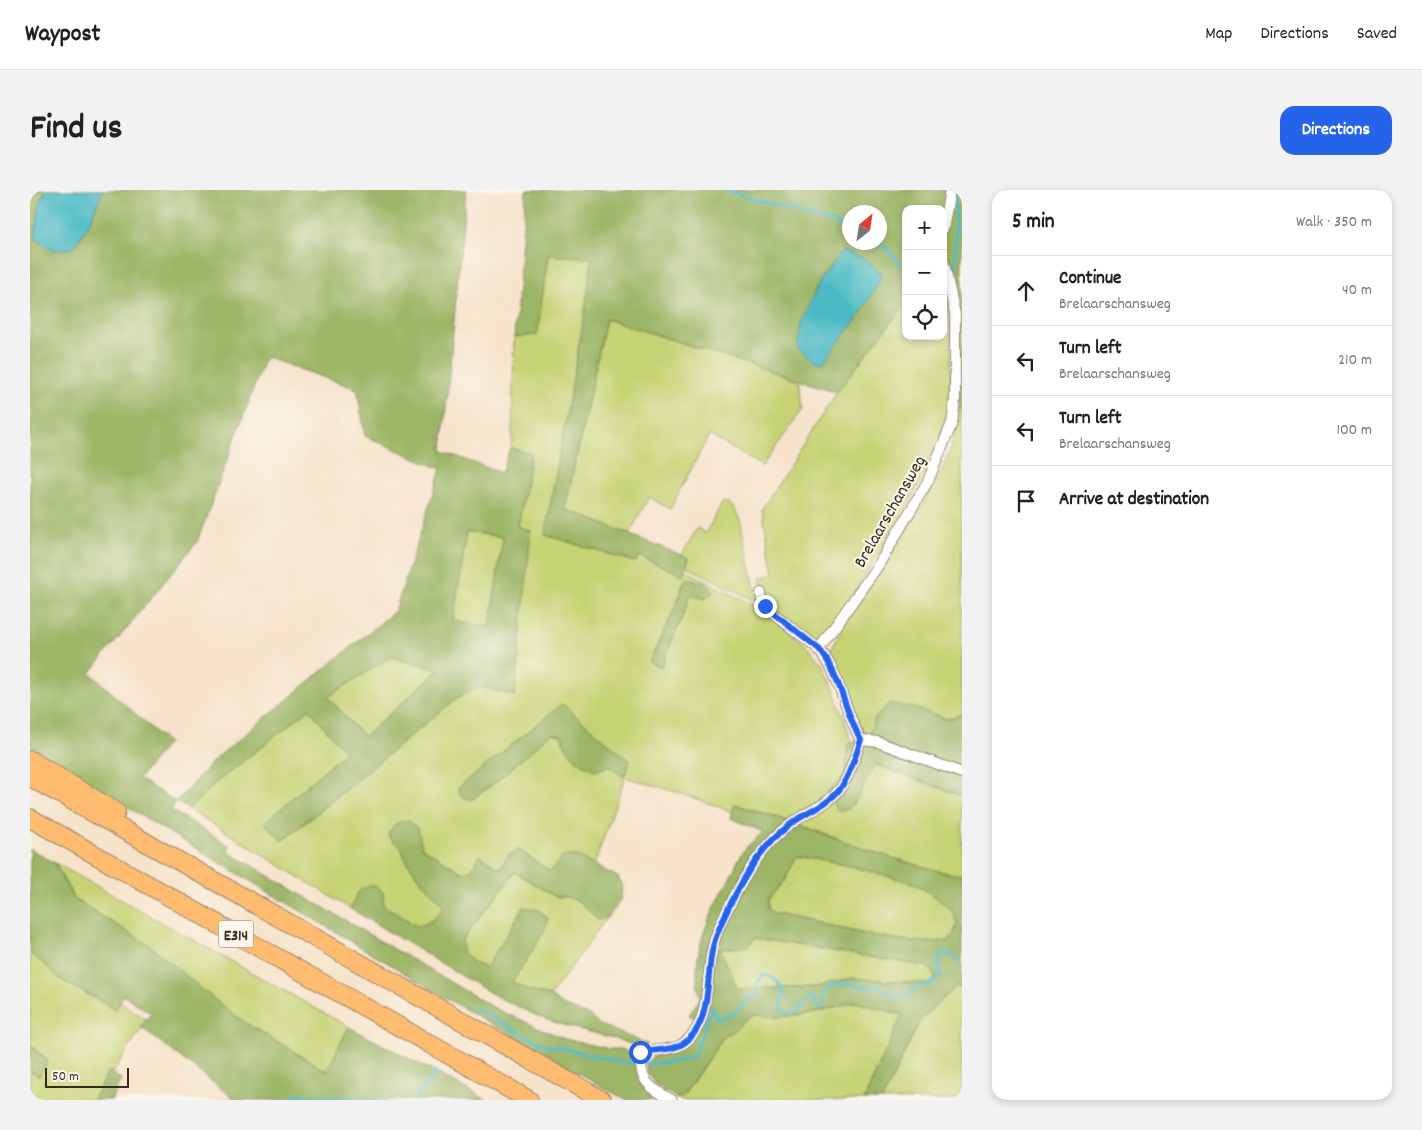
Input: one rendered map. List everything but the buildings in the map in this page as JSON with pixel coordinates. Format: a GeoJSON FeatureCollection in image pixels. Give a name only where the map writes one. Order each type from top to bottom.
{"type":"FeatureCollection","features":[{"type":"Feature","properties":{"kind":"highway","name":"E314"},"geometry":{"type":"LineString","coordinates":[[30,760],[201,862],[238,895]]}},
{"type":"Feature","properties":{"kind":"highway","name":"E314"},"geometry":{"type":"LineString","coordinates":[[30,777],[602,1100]]}},
{"type":"Feature","properties":{"kind":"highway","name":"E314"},"geometry":{"type":"LineString","coordinates":[[30,818],[529,1100]]}},
{"type":"Feature","properties":{"kind":"street"},"geometry":{"type":"LineString","coordinates":[[947,207],[950,190]]}},
{"type":"Feature","properties":{"kind":"street","name":"Brelaarschansweg"},"geometry":{"type":"LineString","coordinates":[[819,649],[878,564],[928,481],[952,423],[955,399],[955,314],[947,277]]}},
{"type":"Feature","properties":{"kind":"street"},"geometry":{"type":"LineString","coordinates":[[672,1100],[658,1092],[643,1078],[640,1067],[640,1052],[672,1049],[683,1044],[696,1029],[707,1003],[712,948],[729,906],[748,872],[780,833],[829,800],[840,789],[850,770],[861,740],[853,726],[840,686],[826,657],[819,649],[771,612],[762,601],[761,593]]}},
{"type":"Feature","properties":{"kind":"street"},"geometry":{"type":"LineString","coordinates":[[861,740],[878,742],[962,773]]}},
{"type":"Feature","properties":{"kind":"green space"},"geometry":{"type":"Polygon","coordinates":[[[30,190],[46,190],[40,203],[74,248],[88,225],[103,190],[466,190],[442,451],[501,473],[510,448],[531,453],[518,527],[531,531],[515,696],[482,687],[458,697],[282,841],[264,823],[345,752],[309,709],[212,786],[189,809],[176,802],[171,810],[230,846],[227,851],[496,1009],[565,1039],[610,1049],[622,1049],[629,1053],[638,1078],[644,1086],[662,1100],[626,1100],[601,1086],[463,1008],[160,827],[30,746],[30,190]],[[265,357],[197,542],[90,673],[168,743],[139,779],[176,802],[214,760],[395,611],[441,469],[365,436],[357,389],[265,357]],[[467,532],[453,621],[490,627],[503,537],[467,532]],[[390,657],[328,697],[364,737],[440,670],[390,657]]]}},
{"type":"Feature","properties":{"kind":"green space"},"geometry":{"type":"Polygon","coordinates":[[[526,190],[962,190],[962,409],[959,407],[959,314],[947,276],[947,205],[902,205],[902,308],[837,392],[606,319],[565,509],[689,558],[683,575],[639,556],[636,562],[545,535],[585,312],[592,258],[548,255],[537,335],[514,337],[526,190]]]}},
{"type":"Feature","properties":{"kind":"green space"},"geometry":{"type":"Polygon","coordinates":[[[548,255],[593,258],[545,535],[635,562],[639,556],[683,575],[685,570],[760,609],[805,644],[822,664],[834,690],[852,742],[848,743],[845,774],[826,793],[828,796],[789,821],[735,804],[733,812],[683,794],[625,777],[594,865],[576,856],[558,863],[550,871],[509,854],[501,869],[479,859],[472,869],[463,873],[422,848],[421,841],[388,836],[401,848],[405,858],[418,877],[441,902],[443,908],[432,920],[417,926],[383,905],[383,892],[356,895],[351,909],[189,809],[212,786],[309,709],[346,752],[265,822],[283,841],[458,697],[482,687],[531,531],[518,527],[531,453],[510,448],[512,441],[514,337],[537,335],[548,255]],[[690,579],[683,584],[675,608],[649,662],[661,667],[689,597],[691,595],[705,599],[711,587],[706,583],[690,579]],[[562,704],[471,800],[497,781],[551,733],[561,735],[566,748],[608,766],[624,776],[562,704]]]}},
{"type":"Feature","properties":{"kind":"green space"},"geometry":{"type":"Polygon","coordinates":[[[947,304],[951,369],[947,413],[938,442],[919,484],[896,526],[827,636],[819,643],[812,640],[766,602],[761,578],[774,574],[762,509],[837,392],[902,308],[902,340],[947,340],[947,304]]]}},
{"type":"Feature","properties":{"kind":"green space"},"geometry":{"type":"Polygon","coordinates":[[[606,319],[799,380],[803,409],[762,466],[709,435],[670,509],[649,497],[629,534],[565,509],[606,319]]]}},
{"type":"Feature","properties":{"kind":"green space"},"geometry":{"type":"Polygon","coordinates":[[[959,407],[962,409],[962,714],[948,719],[911,707],[875,718],[870,733],[865,738],[831,656],[833,645],[851,613],[901,540],[933,486],[950,451],[959,407]]]}},
{"type":"Feature","properties":{"kind":"green space"},"geometry":{"type":"Polygon","coordinates":[[[726,502],[733,507],[740,520],[757,599],[755,601],[686,566],[689,558],[682,555],[697,528],[706,533],[722,503],[726,502]]]}},
{"type":"Feature","properties":{"kind":"green space"},"geometry":{"type":"Polygon","coordinates":[[[467,532],[503,537],[490,627],[453,622],[467,532]]]}},
{"type":"Feature","properties":{"kind":"green space"},"geometry":{"type":"Polygon","coordinates":[[[689,579],[706,584],[713,592],[705,599],[691,595],[689,597],[661,667],[649,662],[675,608],[685,580],[689,579]]]}},
{"type":"Feature","properties":{"kind":"green space"},"geometry":{"type":"Polygon","coordinates":[[[390,657],[440,669],[364,737],[327,697],[390,657]]]}},
{"type":"Feature","properties":{"kind":"green space"},"geometry":{"type":"Polygon","coordinates":[[[889,703],[911,707],[948,719],[962,714],[962,796],[875,764],[849,809],[838,811],[826,793],[845,774],[848,743],[865,738],[870,733],[875,718],[889,703]]]}},
{"type":"Feature","properties":{"kind":"green space"},"geometry":{"type":"Polygon","coordinates":[[[562,704],[630,761],[624,777],[608,766],[596,771],[583,764],[570,753],[561,735],[551,733],[497,781],[471,800],[461,796],[458,788],[562,704]]]}},
{"type":"Feature","properties":{"kind":"green space"},"geometry":{"type":"Polygon","coordinates":[[[874,764],[962,796],[962,875],[900,861],[797,824],[830,800],[857,798],[874,764]]]}},
{"type":"Feature","properties":{"kind":"green space"},"geometry":{"type":"Polygon","coordinates":[[[735,804],[889,857],[946,873],[962,875],[962,987],[956,987],[947,994],[920,1020],[882,1100],[864,1100],[902,1015],[856,1002],[816,1013],[777,1017],[755,1015],[746,1019],[732,1033],[725,1034],[683,1096],[676,1098],[655,1084],[648,1075],[646,1069],[651,1058],[663,1053],[703,1022],[689,1015],[700,998],[697,966],[703,936],[708,921],[741,855],[763,832],[731,818],[735,804]],[[797,856],[786,878],[768,900],[768,909],[775,914],[862,933],[905,940],[948,941],[954,934],[957,924],[953,912],[939,899],[914,883],[846,865],[797,856]],[[754,938],[749,946],[720,949],[738,989],[817,987],[853,978],[931,984],[935,978],[932,970],[925,966],[754,938]]]}},
{"type":"Feature","properties":{"kind":"green space"},"geometry":{"type":"Polygon","coordinates":[[[408,820],[418,829],[422,848],[463,873],[472,869],[480,855],[500,869],[509,854],[519,850],[550,871],[563,856],[576,856],[618,877],[622,886],[621,898],[615,909],[608,916],[598,920],[579,901],[567,897],[556,897],[515,872],[462,940],[462,951],[473,962],[486,968],[524,907],[539,910],[548,918],[545,929],[512,982],[527,990],[550,996],[563,1005],[590,1016],[598,1024],[647,1044],[645,1049],[539,1017],[494,995],[351,909],[360,890],[373,885],[383,892],[383,905],[417,926],[432,920],[443,908],[441,902],[418,877],[405,858],[401,848],[388,836],[395,825],[408,820]]]}},
{"type":"Feature","properties":{"kind":"green space"},"geometry":{"type":"Polygon","coordinates":[[[30,849],[55,863],[75,900],[151,946],[211,997],[247,1024],[327,1071],[349,1027],[487,1100],[236,1100],[141,1027],[151,1013],[123,995],[116,1010],[59,978],[30,953],[30,849]]]}},
{"type":"Feature","properties":{"kind":"green space"},"geometry":{"type":"Polygon","coordinates":[[[796,856],[846,865],[914,883],[939,899],[953,912],[957,924],[954,934],[948,941],[905,940],[862,933],[775,914],[768,909],[768,900],[786,878],[796,856]]]}},
{"type":"Feature","properties":{"kind":"green space"},"geometry":{"type":"Polygon","coordinates":[[[55,863],[349,1027],[327,1071],[247,1024],[96,912],[75,900],[55,863]]]}},
{"type":"Feature","properties":{"kind":"green space"},"geometry":{"type":"Polygon","coordinates":[[[515,872],[556,897],[567,897],[579,901],[598,920],[608,916],[550,996],[527,990],[512,982],[523,908],[486,969],[473,962],[462,951],[462,940],[515,872]]]}},
{"type":"Feature","properties":{"kind":"green space"},"geometry":{"type":"Polygon","coordinates":[[[754,938],[925,966],[932,969],[935,978],[931,984],[853,978],[817,987],[738,989],[719,949],[749,946],[754,938]]]}},
{"type":"Feature","properties":{"kind":"green space"},"geometry":{"type":"Polygon","coordinates":[[[30,953],[59,978],[115,1010],[120,1002],[147,1020],[112,1073],[108,1071],[93,1100],[30,1100],[30,1071],[39,1076],[47,1060],[30,1045],[30,953]]]}},
{"type":"Feature","properties":{"kind":"green space"},"geometry":{"type":"Polygon","coordinates":[[[956,987],[962,987],[962,1100],[882,1100],[920,1020],[956,987]]]}},
{"type":"Feature","properties":{"kind":"green space"},"geometry":{"type":"Polygon","coordinates":[[[856,1002],[902,1015],[864,1100],[680,1100],[676,1098],[683,1096],[725,1034],[746,1019],[754,1015],[777,1017],[816,1013],[856,1002]]]}},
{"type":"Feature","properties":{"kind":"green space"},"geometry":{"type":"Polygon","coordinates":[[[30,1045],[47,1060],[39,1076],[30,1071],[30,1045]]]}},
{"type":"Feature","properties":{"kind":"green space"},"geometry":{"type":"Polygon","coordinates":[[[108,1071],[121,1079],[111,1100],[93,1100],[108,1071]]]}},
{"type":"Feature","properties":{"kind":"water"},"geometry":{"type":"Polygon","coordinates":[[[46,190],[103,190],[88,225],[74,248],[53,251],[35,238],[40,203],[46,190]]]}},
{"type":"Feature","properties":{"kind":"water"},"geometry":{"type":"Polygon","coordinates":[[[842,251],[864,259],[883,274],[861,314],[822,363],[814,362],[797,348],[801,323],[819,283],[842,251]]]}},
{"type":"Feature","properties":{"kind":"waterway"},"geometry":{"type":"LineString","coordinates":[[725,190],[834,222],[842,230]]}},
{"type":"Feature","properties":{"kind":"waterway"},"geometry":{"type":"LineString","coordinates":[[956,270],[955,200],[960,190]]}},
{"type":"Feature","properties":{"kind":"waterway"},"geometry":{"type":"LineString","coordinates":[[887,249],[901,265],[902,269]]}},
{"type":"Feature","properties":{"kind":"waterway"},"geometry":{"type":"LineString","coordinates":[[644,1063],[669,1062],[693,1057],[712,1007],[717,1019],[734,1014],[747,999],[757,994],[757,984],[763,975],[771,977],[781,986],[784,993],[781,1000],[783,1012],[794,1013],[804,1005],[809,997],[813,997],[818,1009],[823,1006],[823,993],[832,986],[851,984],[861,987],[880,987],[894,998],[906,995],[917,987],[928,986],[942,974],[938,965],[939,956],[946,953],[962,964]]}},
{"type":"Feature","properties":{"kind":"waterway"},"geometry":{"type":"LineString","coordinates":[[474,1008],[540,1043],[620,1062],[635,1063]]}},
{"type":"Feature","properties":{"kind":"waterway"},"geometry":{"type":"LineString","coordinates":[[414,1100],[435,1072]]}},
{"type":"Feature","properties":{"kind":"waterway"},"geometry":{"type":"LineString","coordinates":[[288,1100],[296,1095],[378,1100]]}},
{"type":"Feature","properties":{"kind":"route"},"geometry":{"type":"LineString","coordinates":[[640,1052],[672,1049],[683,1044],[696,1029],[707,1003],[712,948],[729,906],[748,872],[780,833],[829,800],[840,789],[850,770],[861,740],[853,726],[840,686],[826,657],[819,649],[765,606]]}}]}
